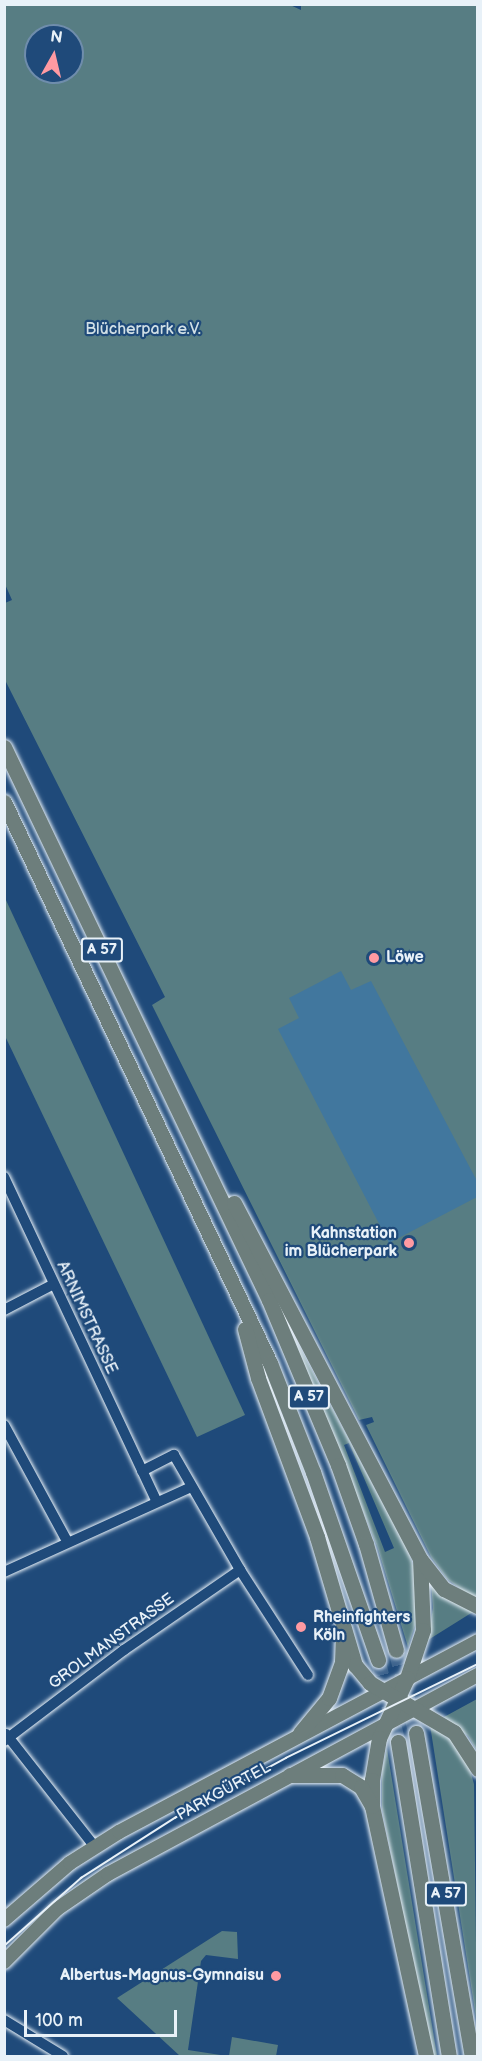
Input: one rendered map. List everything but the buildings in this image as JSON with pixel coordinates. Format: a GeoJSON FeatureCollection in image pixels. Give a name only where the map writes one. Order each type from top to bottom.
{"type":"FeatureCollection","features":[{"type":"Feature","properties":{"kind":"highway","name":"A 57"},"geometry":{"type":"LineString","coordinates":[[4,747],[269,1300],[338,1465],[366,1544],[396,1650]]}},
{"type":"Feature","properties":{"kind":"highway","name":"A 57"},"geometry":{"type":"LineString","coordinates":[[4,802],[240,1305],[270,1363],[313,1472],[378,1660]]}},
{"type":"Feature","properties":{"kind":"highway"},"geometry":{"type":"LineString","coordinates":[[200,1153],[218,1174],[420,1559],[444,1589],[477,1606]]}},
{"type":"Feature","properties":{"kind":"highway"},"geometry":{"type":"LineString","coordinates":[[240,1305],[258,1378],[317,1537],[355,1665],[381,1690],[443,1724],[461,1739],[477,1769]]}},
{"type":"Feature","properties":{"kind":"highway"},"geometry":{"type":"LineString","coordinates":[[420,1559],[423,1630],[407,1678],[384,1724],[373,1764],[372,1806],[426,2056]]}},
{"type":"Feature","properties":{"kind":"highway"},"geometry":{"type":"LineString","coordinates":[[300,1733],[329,1698],[340,1672],[344,1639],[339,1609]]}},
{"type":"Feature","properties":{"kind":"highway","name":"A 57"},"geometry":{"type":"LineString","coordinates":[[416,1733],[472,2056]]}},
{"type":"Feature","properties":{"kind":"highway"},"geometry":{"type":"LineString","coordinates":[[398,1742],[449,2056]]}},
{"type":"Feature","properties":{"kind":"highway"},"geometry":{"type":"LineString","coordinates":[[290,1775],[342,1774],[361,1787],[372,1806]]}},
{"type":"Feature","properties":{"kind":"main road","name":"PARKGÜRTEL"},"geometry":{"type":"LineString","coordinates":[[4,1920],[95,1847],[300,1733],[477,1641]]}},
{"type":"Feature","properties":{"kind":"main road","name":"PARKGÜRTEL"},"geometry":{"type":"LineString","coordinates":[[4,1962],[32,1931],[83,1890],[477,1675]]}},
{"type":"Feature","properties":{"kind":"street","name":"ARNIMSTRASSE"},"geometry":{"type":"LineString","coordinates":[[4,1177],[157,1502]]}},
{"type":"Feature","properties":{"kind":"street"},"geometry":{"type":"LineString","coordinates":[[4,1310],[54,1284]]}},
{"type":"Feature","properties":{"kind":"street"},"geometry":{"type":"LineString","coordinates":[[4,1425],[67,1541]]}},
{"type":"Feature","properties":{"kind":"street"},"geometry":{"type":"LineString","coordinates":[[142,1471],[174,1455],[240,1570],[308,1675]]}},
{"type":"Feature","properties":{"kind":"street"},"geometry":{"type":"LineString","coordinates":[[4,1572],[67,1541],[191,1487]]}},
{"type":"Feature","properties":{"kind":"street","name":"GROLMANSTRASSE"},"geometry":{"type":"LineString","coordinates":[[6,1737],[124,1650],[240,1570]]}},
{"type":"Feature","properties":{"kind":"street"},"geometry":{"type":"LineString","coordinates":[[6,1737],[95,1847]]}},
{"type":"Feature","properties":{"kind":"street"},"geometry":{"type":"LineString","coordinates":[[4,2020],[63,2056]]}},
{"type":"Feature","properties":{"kind":"green space","name":"Blücherpark e.V."},"geometry":{"type":"Polygon","coordinates":[[[288,4],[301,10],[301,4],[477,5],[477,1601],[447,1579],[431,1557],[366,1425],[374,1422],[372,1417],[359,1420],[152,1005],[165,997],[5,680],[5,603],[12,600],[4,582],[5,5],[288,4]]]}},
{"type":"Feature","properties":{"kind":"green space"},"geometry":{"type":"Polygon","coordinates":[[[5,898],[245,1415],[197,1437],[5,1036],[5,898]]]}},
{"type":"Feature","properties":{"kind":"green space"},"geometry":{"type":"Polygon","coordinates":[[[291,1331],[409,1553],[415,1572],[416,1622],[408,1647],[377,1546],[291,1331]],[[349,1443],[344,1445],[385,1552],[394,1548],[349,1443]]]}},
{"type":"Feature","properties":{"kind":"green space"},"geometry":{"type":"Polygon","coordinates":[[[431,1582],[476,1610],[428,1640],[433,1608],[431,1582]]]}},
{"type":"Feature","properties":{"kind":"green space"},"geometry":{"type":"Polygon","coordinates":[[[477,1699],[477,1751],[468,1736],[444,1717],[477,1699]]]}},
{"type":"Feature","properties":{"kind":"green space"},"geometry":{"type":"Polygon","coordinates":[[[430,1725],[456,1744],[467,1760],[474,1784],[477,2024],[430,1725]]]}},
{"type":"Feature","properties":{"kind":"green space"},"geometry":{"type":"Polygon","coordinates":[[[387,1749],[437,2056],[432,2056],[382,1809],[382,1770],[387,1749]]]}},
{"type":"Feature","properties":{"kind":"green space"},"geometry":{"type":"Polygon","coordinates":[[[222,1931],[237,1932],[238,1959],[206,1955],[201,1961],[188,2050],[227,2056],[180,2056],[117,1998],[222,1931]]]}},
{"type":"Feature","properties":{"kind":"green space"},"geometry":{"type":"Polygon","coordinates":[[[232,2037],[278,2045],[276,2056],[229,2056],[232,2037]]]}},
{"type":"Feature","properties":{"kind":"water"},"geometry":{"type":"Polygon","coordinates":[[[341,971],[351,990],[371,981],[477,1181],[477,1197],[389,1243],[278,1029],[299,1018],[289,998],[341,971]]]}},
{"type":"Feature","properties":{"kind":"tunnel"},"geometry":{"type":"LineString","coordinates":[[396,1650],[416,1733]]}},
{"type":"Feature","properties":{"kind":"tunnel"},"geometry":{"type":"LineString","coordinates":[[378,1660],[398,1742]]}},
{"type":"Feature","properties":{"kind":"tram line"},"geometry":{"type":"LineString","coordinates":[[4,1946],[81,1878],[175,1818],[286,1758],[478,1664]]}},
{"type":"Feature","properties":{"kind":"place","name":"Löwe"},"geometry":{"type":"Point","coordinates":[374,958]}},
{"type":"Feature","properties":{"kind":"place","name":"Kahnstation im Blücherpark"},"geometry":{"type":"Point","coordinates":[409,1243]}},
{"type":"Feature","properties":{"kind":"place","name":"Rheinfighters Köln"},"geometry":{"type":"Point","coordinates":[301,1627]}},
{"type":"Feature","properties":{"kind":"place","name":"Albertus-Magnus-Gymnaisu"},"geometry":{"type":"Point","coordinates":[276,1976]}}]}
